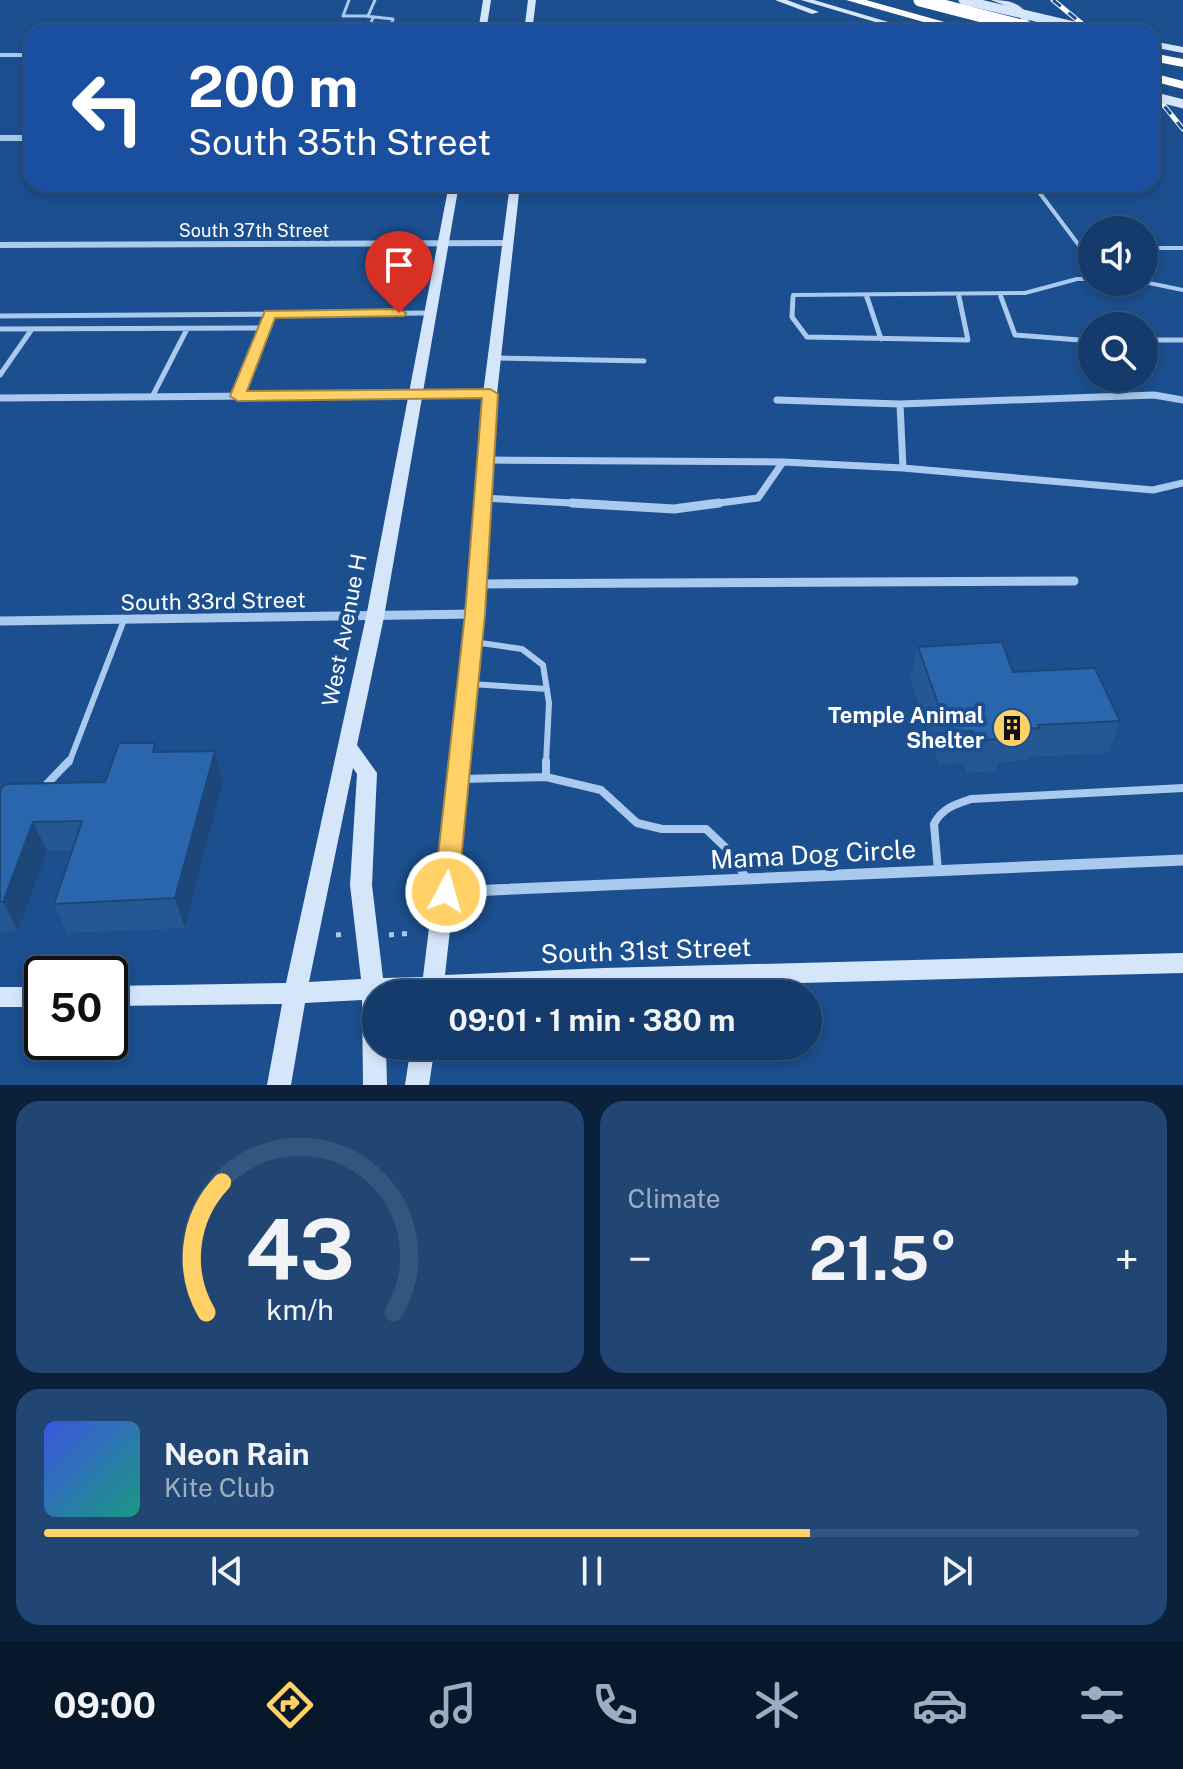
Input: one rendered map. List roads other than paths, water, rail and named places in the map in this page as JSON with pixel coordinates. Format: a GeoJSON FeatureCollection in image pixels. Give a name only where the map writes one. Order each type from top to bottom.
{"type":"FeatureCollection","features":[{"type":"Feature","properties":{"kind":"highway"},"geometry":{"type":"LineString","coordinates":[[852,0],[944,24]]}},
{"type":"Feature","properties":{"kind":"highway"},"geometry":{"type":"LineString","coordinates":[[920,0],[1013,24]]}},
{"type":"Feature","properties":{"kind":"highway"},"geometry":{"type":"LineString","coordinates":[[1160,59],[1183,63]]}},
{"type":"Feature","properties":{"kind":"highway"},"geometry":{"type":"LineString","coordinates":[[1160,79],[1183,85]]}},
{"type":"Feature","properties":{"kind":"main road"},"geometry":{"type":"LineString","coordinates":[[483,24],[487,0]]}},
{"type":"Feature","properties":{"kind":"main road"},"geometry":{"type":"LineString","coordinates":[[529,24],[532,0]]}},
{"type":"Feature","properties":{"kind":"main road"},"geometry":{"type":"LineString","coordinates":[[779,0],[863,24]]}},
{"type":"Feature","properties":{"kind":"main road"},"geometry":{"type":"LineString","coordinates":[[805,0],[890,24]]}},
{"type":"Feature","properties":{"kind":"main road"},"geometry":{"type":"LineString","coordinates":[[963,0],[1065,24]]}},
{"type":"Feature","properties":{"kind":"main road"},"geometry":{"type":"LineString","coordinates":[[995,0],[1023,11],[1024,24]]}},
{"type":"Feature","properties":{"kind":"main road"},"geometry":{"type":"LineString","coordinates":[[1160,46],[1183,50]]}},
{"type":"Feature","properties":{"kind":"main road"},"geometry":{"type":"LineString","coordinates":[[1160,98],[1183,104]]}},
{"type":"Feature","properties":{"kind":"main road","name":"West Avenue H"},"geometry":{"type":"LineString","coordinates":[[279,1085],[295,993],[375,617],[453,192]]}},
{"type":"Feature","properties":{"kind":"main road"},"geometry":{"type":"LineString","coordinates":[[433,980],[473,642],[490,394],[514,192]]}},
{"type":"Feature","properties":{"kind":"main road"},"geometry":{"type":"LineString","coordinates":[[347,745],[367,773],[361,885],[372,980]]}},
{"type":"Feature","properties":{"kind":"main road","name":"South 31st Street"},"geometry":{"type":"LineString","coordinates":[[710,980],[1183,963]]}},
{"type":"Feature","properties":{"kind":"main road","name":"South 31st Street"},"geometry":{"type":"LineString","coordinates":[[128,996],[362,989]]}},
{"type":"Feature","properties":{"kind":"main road"},"geometry":{"type":"LineString","coordinates":[[0,997],[24,997]]}},
{"type":"Feature","properties":{"kind":"main road"},"geometry":{"type":"LineString","coordinates":[[374,1060],[375,1085]]}},
{"type":"Feature","properties":{"kind":"main road"},"geometry":{"type":"LineString","coordinates":[[417,1085],[421,1060]]}},
{"type":"Feature","properties":{"kind":"street"},"geometry":{"type":"LineString","coordinates":[[0,55],[24,55]]}},
{"type":"Feature","properties":{"kind":"street"},"geometry":{"type":"LineString","coordinates":[[0,138],[24,138]]}},
{"type":"Feature","properties":{"kind":"street","name":"South 37th Street"},"geometry":{"type":"LineString","coordinates":[[0,245],[508,243]]}},
{"type":"Feature","properties":{"kind":"street"},"geometry":{"type":"LineString","coordinates":[[0,398],[490,394]]}},
{"type":"Feature","properties":{"kind":"street"},"geometry":{"type":"LineString","coordinates":[[777,400],[900,404],[1154,395],[1183,400]]}},
{"type":"Feature","properties":{"kind":"street"},"geometry":{"type":"LineString","coordinates":[[900,404],[903,468]]}},
{"type":"Feature","properties":{"kind":"street"},"geometry":{"type":"LineString","coordinates":[[486,460],[783,462],[903,468],[1153,490],[1183,483]]}},
{"type":"Feature","properties":{"kind":"street"},"geometry":{"type":"LineString","coordinates":[[483,498],[674,509],[758,498],[783,462]]}},
{"type":"Feature","properties":{"kind":"street"},"geometry":{"type":"LineString","coordinates":[[477,584],[1074,581]]}},
{"type":"Feature","properties":{"kind":"street","name":"South 33rd Street"},"geometry":{"type":"LineString","coordinates":[[0,621],[475,614]]}},
{"type":"Feature","properties":{"kind":"street","name":"Mama Dog Circle"},"geometry":{"type":"LineString","coordinates":[[446,892],[1183,860]]}},
{"type":"Feature","properties":{"kind":"lane"},"geometry":{"type":"LineString","coordinates":[[349,0],[343,16],[393,19],[391,24]]}},
{"type":"Feature","properties":{"kind":"lane"},"geometry":{"type":"LineString","coordinates":[[365,16],[368,16],[375,0]]}},
{"type":"Feature","properties":{"kind":"lane"},"geometry":{"type":"LineString","coordinates":[[370,24],[373,18]]}},
{"type":"Feature","properties":{"kind":"lane"},"geometry":{"type":"LineString","coordinates":[[1039,192],[1078,244]]}},
{"type":"Feature","properties":{"kind":"lane"},"geometry":{"type":"LineString","coordinates":[[1158,248],[1183,248]]}},
{"type":"Feature","properties":{"kind":"lane"},"geometry":{"type":"LineString","coordinates":[[958,294],[968,340],[807,337],[792,317],[793,295],[1025,293],[1078,279]]}},
{"type":"Feature","properties":{"kind":"lane"},"geometry":{"type":"LineString","coordinates":[[1158,285],[1183,290]]}},
{"type":"Feature","properties":{"kind":"lane"},"geometry":{"type":"LineString","coordinates":[[1000,294],[1015,335],[1078,341]]}},
{"type":"Feature","properties":{"kind":"lane"},"geometry":{"type":"LineString","coordinates":[[866,295],[881,339]]}},
{"type":"Feature","properties":{"kind":"lane"},"geometry":{"type":"LineString","coordinates":[[0,316],[430,313]]}},
{"type":"Feature","properties":{"kind":"lane"},"geometry":{"type":"LineString","coordinates":[[238,396],[270,314]]}},
{"type":"Feature","properties":{"kind":"lane"},"geometry":{"type":"LineString","coordinates":[[0,329],[263,328]]}},
{"type":"Feature","properties":{"kind":"lane"},"geometry":{"type":"LineString","coordinates":[[0,375],[32,329]]}},
{"type":"Feature","properties":{"kind":"lane"},"geometry":{"type":"LineString","coordinates":[[152,397],[187,329]]}},
{"type":"Feature","properties":{"kind":"lane"},"geometry":{"type":"LineString","coordinates":[[1158,340],[1183,340]]}},
{"type":"Feature","properties":{"kind":"lane"},"geometry":{"type":"LineString","coordinates":[[495,358],[644,361]]}},
{"type":"Feature","properties":{"kind":"lane"},"geometry":{"type":"LineString","coordinates":[[35,794],[68,765],[124,620]]}},
{"type":"Feature","properties":{"kind":"lane"},"geometry":{"type":"LineString","coordinates":[[473,642],[507,646],[532,655],[544,665],[549,707],[546,777]]}},
{"type":"Feature","properties":{"kind":"lane"},"geometry":{"type":"LineString","coordinates":[[468,684],[547,689]]}},
{"type":"Feature","properties":{"kind":"lane"},"geometry":{"type":"LineString","coordinates":[[458,779],[546,777],[601,790],[637,823],[662,829],[706,829],[726,848],[747,879]]}},
{"type":"Feature","properties":{"kind":"lane"},"geometry":{"type":"LineString","coordinates":[[938,871],[931,824],[938,812],[956,803],[971,799],[1183,788]]}},
{"type":"Feature","properties":{"kind":"railway"},"geometry":{"type":"LineString","coordinates":[[1053,0],[1082,24]]}},
{"type":"Feature","properties":{"kind":"railway"},"geometry":{"type":"LineString","coordinates":[[1160,101],[1183,129]]}},
{"type":"Feature","properties":{"kind":"place","name":"Temple Animal Shelter"},"geometry":{"type":"Point","coordinates":[1012,728]}}]}
